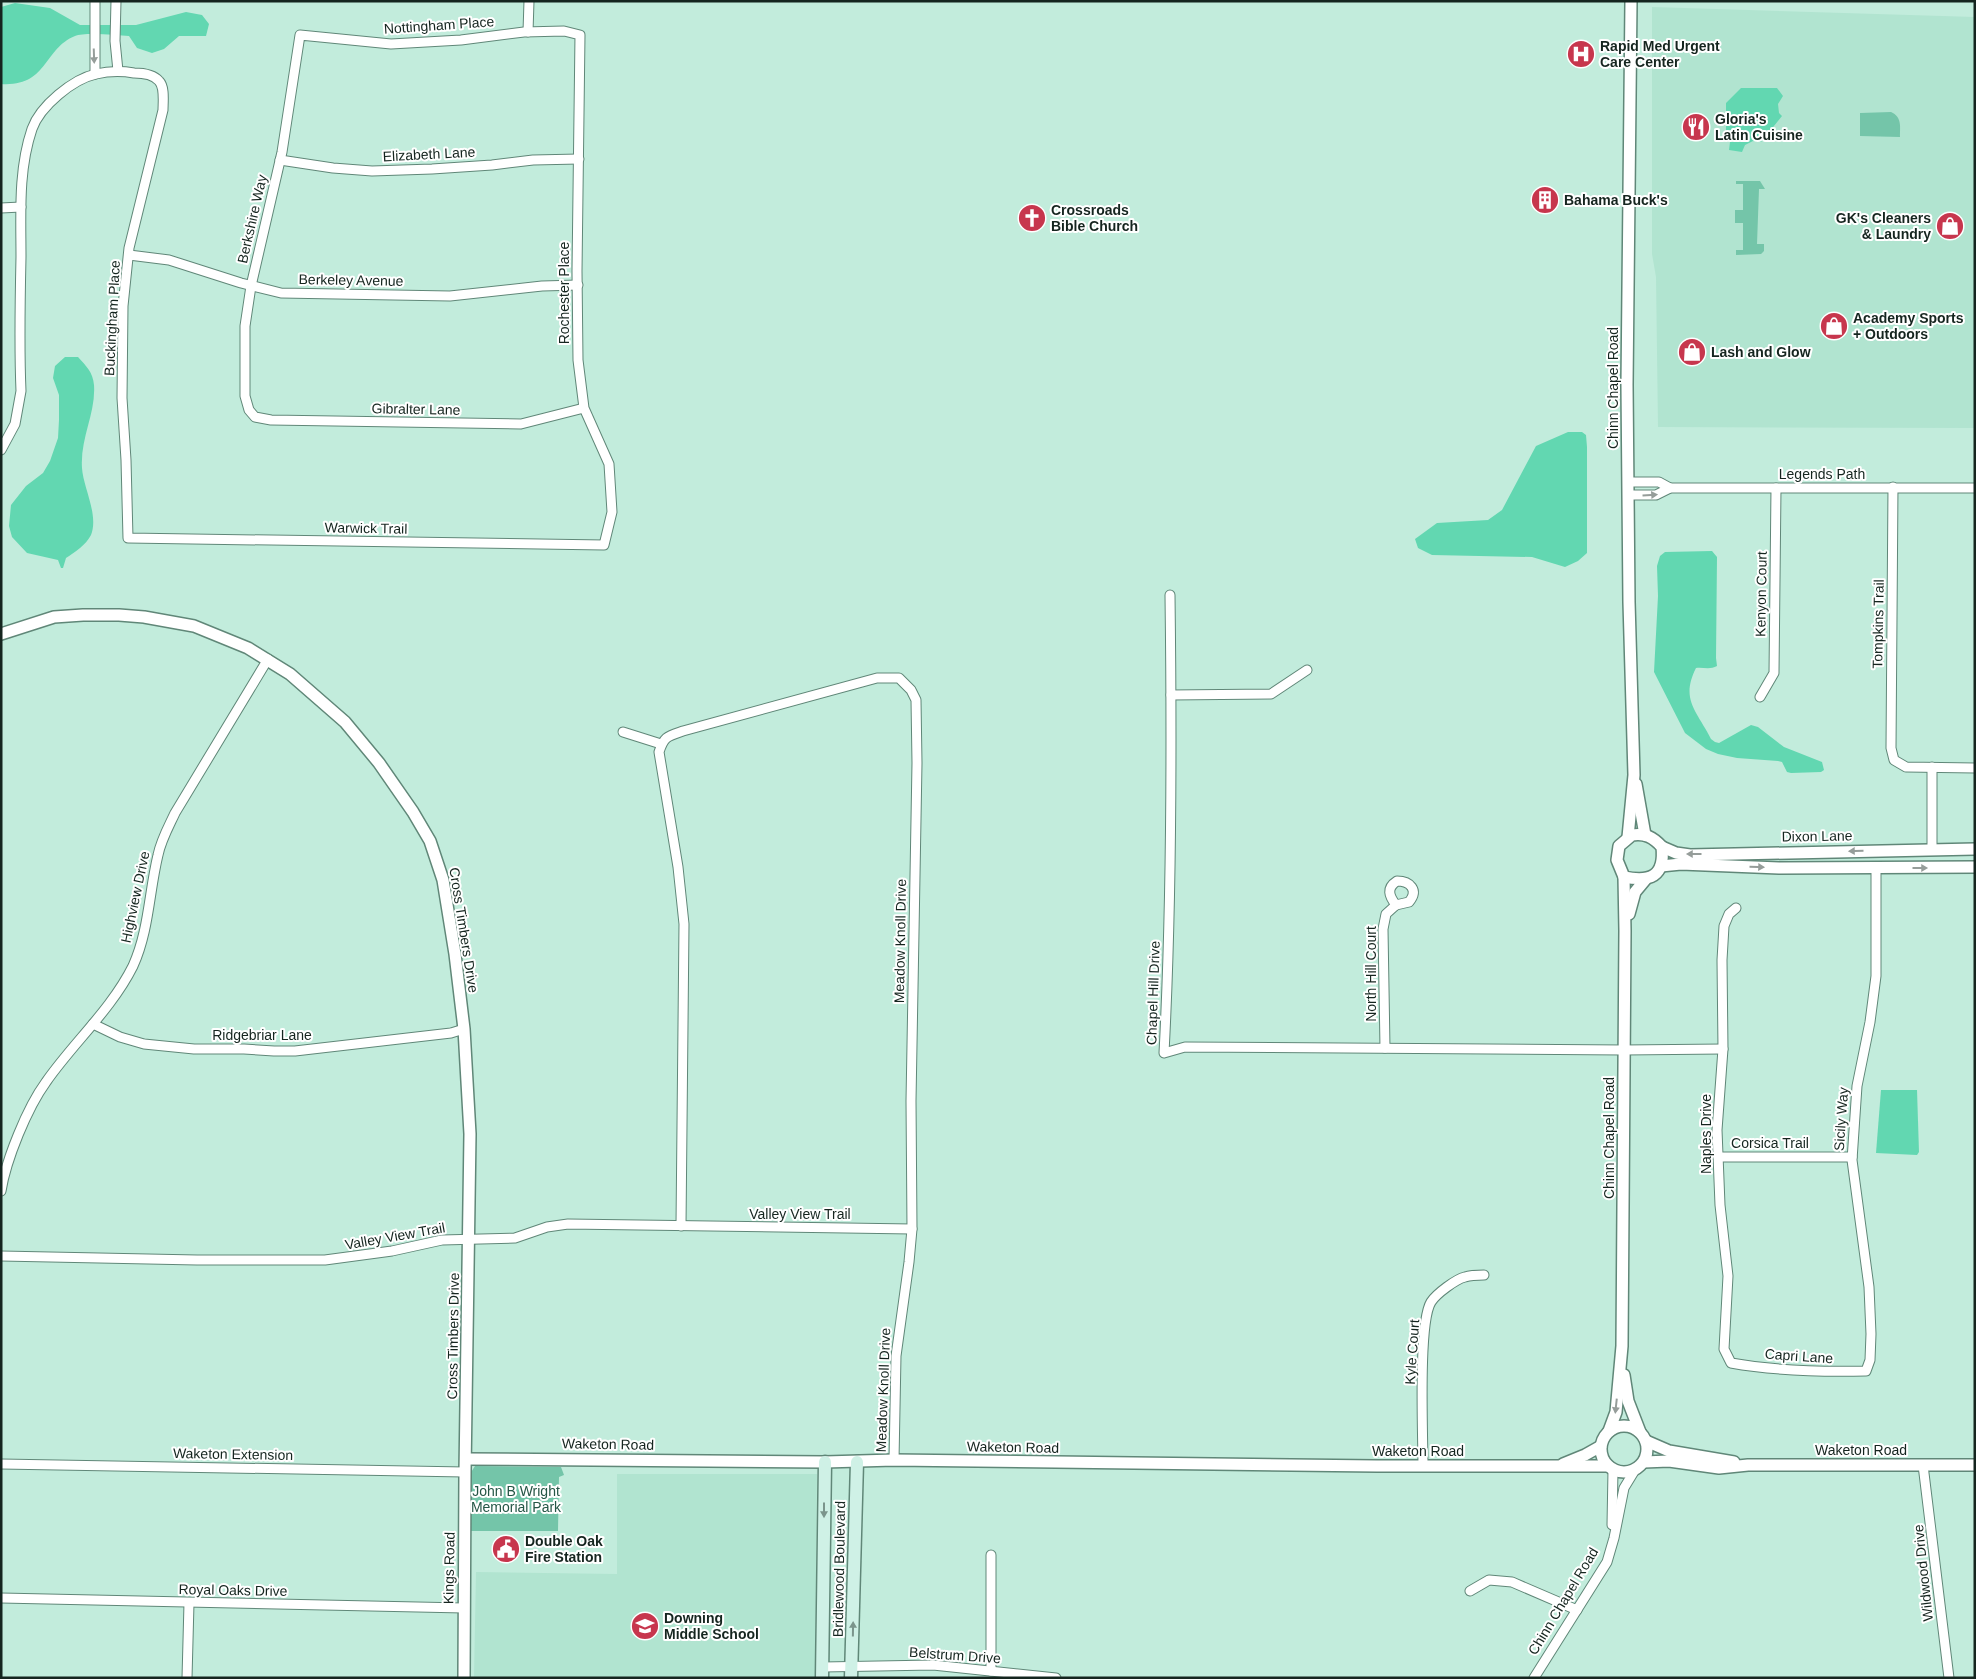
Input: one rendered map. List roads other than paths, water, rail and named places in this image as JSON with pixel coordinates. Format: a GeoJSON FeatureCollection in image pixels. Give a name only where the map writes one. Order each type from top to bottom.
{"type":"FeatureCollection","features":[{"type":"Feature","properties":{"kind":"main road","name":"Bridlewood Boulevard"},"geometry":{"type":"LineString","coordinates":[[823,1672],[825,1462]]}},
{"type":"Feature","properties":{"kind":"main road","name":"Bridlewood Boulevard"},"geometry":{"type":"LineString","coordinates":[[851,1673],[857,1462]]}},
{"type":"Feature","properties":{"kind":"street"},"geometry":{"type":"LineString","coordinates":[[95,1],[95,74]]}},
{"type":"Feature","properties":{"kind":"street"},"geometry":{"type":"LineString","coordinates":[[116,1],[115,41],[118,71]]}},
{"type":"Feature","properties":{"kind":"street"},"geometry":{"type":"LineString","coordinates":[[528,32],[529,1]]}},
{"type":"Feature","properties":{"kind":"street","name":"Chinn Chapel Road"},"geometry":{"type":"LineString","coordinates":[[1628,837],[1634,775],[1628,495],[1631,1]]}},
{"type":"Feature","properties":{"kind":"street","name":"Nottingham Place"},"geometry":{"type":"LineString","coordinates":[[300,35],[391,44],[461,40],[528,32],[564,31],[580,35]]}},
{"type":"Feature","properties":{"kind":"street","name":"Berkshire Way"},"geometry":{"type":"LineString","coordinates":[[249,410],[245,396],[245,326],[251,286],[280,160],[291,101],[300,35]]}},
{"type":"Feature","properties":{"kind":"street","name":"Rochester Place"},"geometry":{"type":"LineString","coordinates":[[580,35],[578,360],[584,408],[609,464],[612,512],[604,545]]}},
{"type":"Feature","properties":{"kind":"street","name":"Buckingham Place"},"geometry":{"type":"LineString","coordinates":[[1,450],[15,424],[21,391],[21,187],[26,151],[33,127],[44,108],[58,95],[84,78],[95,74],[118,71],[152,76],[160,81],[162,87],[163,110],[129,255],[123,306],[122,398],[128,538]]}},
{"type":"Feature","properties":{"kind":"street","name":"Elizabeth Lane"},"geometry":{"type":"LineString","coordinates":[[280,160],[333,168],[372,171],[432,170],[533,160],[579,159]]}},
{"type":"Feature","properties":{"kind":"street"},"geometry":{"type":"LineString","coordinates":[[1,208],[21,207]]}},
{"type":"Feature","properties":{"kind":"street","name":"Berkeley Avenue"},"geometry":{"type":"LineString","coordinates":[[129,255],[169,260],[251,286],[281,293],[450,296],[542,286],[578,286]]}},
{"type":"Feature","properties":{"kind":"street","name":"Gibralter Lane"},"geometry":{"type":"LineString","coordinates":[[249,410],[255,417],[271,420],[521,424],[584,408]]}},
{"type":"Feature","properties":{"kind":"street","name":"Legends Path"},"geometry":{"type":"LineString","coordinates":[[1628,482],[1659,482],[1670,488]]}},
{"type":"Feature","properties":{"kind":"street","name":"Tompkins Trail"},"geometry":{"type":"LineString","coordinates":[[1893,487],[1890,748],[1894,760],[1906,767],[1932,767]]}},
{"type":"Feature","properties":{"kind":"street","name":"Legends Path"},"geometry":{"type":"LineString","coordinates":[[1628,495],[1656,495],[1670,488],[1975,488]]}},
{"type":"Feature","properties":{"kind":"street","name":"Kenyon Court"},"geometry":{"type":"LineString","coordinates":[[1760,697],[1774,673],[1776,488]]}},
{"type":"Feature","properties":{"kind":"street","name":"Warwick Trail"},"geometry":{"type":"LineString","coordinates":[[128,538],[604,545]]}},
{"type":"Feature","properties":{"kind":"street","name":"Chapel Hill Drive"},"geometry":{"type":"LineString","coordinates":[[1170,595],[1171,695],[1168,977],[1164,1052],[1184,1048],[1723,1049]]}},
{"type":"Feature","properties":{"kind":"street","name":"Cross Timbers Drive"},"geometry":{"type":"LineString","coordinates":[[1,634],[54,617],[82,615],[144,617],[194,626],[248,648],[290,674],[345,722],[379,763],[413,812],[430,841],[443,880],[464,1029],[470,1134],[466,1459]]}},
{"type":"Feature","properties":{"kind":"street","name":"Highview Drive"},"geometry":{"type":"LineString","coordinates":[[1,1191],[11,1154],[28,1115],[45,1083],[93,1024],[122,983],[136,957],[143,940],[158,854],[175,813],[268,659]]}},
{"type":"Feature","properties":{"kind":"street"},"geometry":{"type":"LineString","coordinates":[[1171,695],[1271,694],[1307,670]]}},
{"type":"Feature","properties":{"kind":"street","name":"Meadow Knoll Drive"},"geometry":{"type":"LineString","coordinates":[[661,744],[667,736],[682,731],[877,678],[899,678],[911,690],[917,707],[911,1101],[912,1229],[896,1356],[894,1460]]}},
{"type":"Feature","properties":{"kind":"street"},"geometry":{"type":"LineString","coordinates":[[623,732],[661,744],[658,752],[677,858],[684,924],[681,1226]]}},
{"type":"Feature","properties":{"kind":"street"},"geometry":{"type":"LineString","coordinates":[[1932,850],[1932,767],[1975,768]]}},
{"type":"Feature","properties":{"kind":"street","name":"Chinn Chapel Road"},"geometry":{"type":"LineString","coordinates":[[1634,775],[1645,835]]}},
{"type":"Feature","properties":{"kind":"street"},"geometry":{"type":"LineString","coordinates":[[1636,834],[1645,835],[1651,837],[1662,847],[1661,866],[1654,875],[1645,880],[1624,877],[1617,860],[1619,846],[1628,837],[1636,834]]}},
{"type":"Feature","properties":{"kind":"street","name":"Dixon Lane"},"geometry":{"type":"LineString","coordinates":[[1662,847],[1676,853],[1690,855],[1975,849]]}},
{"type":"Feature","properties":{"kind":"street"},"geometry":{"type":"LineString","coordinates":[[1661,866],[1681,864],[1778,868],[1975,867]]}},
{"type":"Feature","properties":{"kind":"street","name":"Sicily Way"},"geometry":{"type":"LineString","coordinates":[[1866,1371],[1870,1360],[1871,1342],[1868,1287],[1852,1158],[1857,1086],[1870,1022],[1876,976],[1876,868]]}},
{"type":"Feature","properties":{"kind":"street","name":"Chinn Chapel Road"},"geometry":{"type":"LineString","coordinates":[[1609,1431],[1616,1412],[1622,1346],[1626,930],[1624,877]]}},
{"type":"Feature","properties":{"kind":"street","name":"Chinn Chapel Road"},"geometry":{"type":"LineString","coordinates":[[1626,930],[1635,892],[1645,880]]}},
{"type":"Feature","properties":{"kind":"street","name":"North Hill Court"},"geometry":{"type":"LineString","coordinates":[[1385,1048],[1383,929],[1386,914],[1396,905]]}},
{"type":"Feature","properties":{"kind":"street","name":"Naples Drive"},"geometry":{"type":"LineString","coordinates":[[1731,1363],[1724,1349],[1728,1276],[1720,1205],[1717,1130],[1723,1049],[1722,960],[1724,926],[1729,914],[1736,908]]}},
{"type":"Feature","properties":{"kind":"street","name":"Ridgebriar Lane"},"geometry":{"type":"LineString","coordinates":[[93,1024],[120,1037],[144,1044],[194,1049],[274,1051],[330,1048],[451,1033],[464,1029]]}},
{"type":"Feature","properties":{"kind":"street","name":"Corsica Trail"},"geometry":{"type":"LineString","coordinates":[[1718,1157],[1852,1158]]}},
{"type":"Feature","properties":{"kind":"street","name":"Valley View Trail"},"geometry":{"type":"LineString","coordinates":[[1,1256],[188,1260],[324,1260],[392,1251],[442,1240],[515,1238],[547,1227],[568,1224],[912,1229]]}},
{"type":"Feature","properties":{"kind":"street","name":"Kyle Court"},"geometry":{"type":"LineString","coordinates":[[1423,1466],[1425,1322],[1431,1302],[1447,1287],[1463,1277],[1484,1275]]}},
{"type":"Feature","properties":{"kind":"street","name":"Chinn Chapel Road"},"geometry":{"type":"LineString","coordinates":[[1622,1346],[1628,1401],[1643,1436]]}},
{"type":"Feature","properties":{"kind":"street","name":"Capri Lane"},"geometry":{"type":"LineString","coordinates":[[1731,1363],[1830,1372],[1866,1371]]}},
{"type":"Feature","properties":{"kind":"street"},"geometry":{"type":"LineString","coordinates":[[1620,1426],[1626,1426],[1643,1436],[1648,1451],[1639,1466],[1624,1473],[1610,1468],[1602,1457],[1602,1440],[1609,1431],[1620,1426]]}},
{"type":"Feature","properties":{"kind":"street","name":"Waketon Road"},"geometry":{"type":"LineString","coordinates":[[1643,1436],[1669,1451],[1748,1465]]}},
{"type":"Feature","properties":{"kind":"street","name":"Waketon Road"},"geometry":{"type":"LineString","coordinates":[[1559,1466],[1601,1446]]}},
{"type":"Feature","properties":{"kind":"street","name":"Waketon Road"},"geometry":{"type":"LineString","coordinates":[[466,1459],[825,1462],[894,1460],[1104,1464],[1559,1466],[1610,1468]]}},
{"type":"Feature","properties":{"kind":"street","name":"Kings Road"},"geometry":{"type":"LineString","coordinates":[[464,1678],[466,1459]]}},
{"type":"Feature","properties":{"kind":"street","name":"Waketon Road"},"geometry":{"type":"LineString","coordinates":[[1639,1466],[1669,1461],[1719,1468],[1748,1465],[1975,1465]]}},
{"type":"Feature","properties":{"kind":"street","name":"Waketon Extension"},"geometry":{"type":"LineString","coordinates":[[1,1464],[465,1472]]}},
{"type":"Feature","properties":{"kind":"street","name":"Wildwood Drive"},"geometry":{"type":"LineString","coordinates":[[1923,1465],[1949,1678]]}},
{"type":"Feature","properties":{"kind":"street","name":"Chinn Chapel Road"},"geometry":{"type":"LineString","coordinates":[[1534,1678],[1607,1562],[1624,1488],[1639,1466]]}},
{"type":"Feature","properties":{"kind":"street","name":"Chinn Chapel Road"},"geometry":{"type":"LineString","coordinates":[[1610,1468],[1614,1538]]}},
{"type":"Feature","properties":{"kind":"street"},"geometry":{"type":"LineString","coordinates":[[991,1555],[991,1671]]}},
{"type":"Feature","properties":{"kind":"street"},"geometry":{"type":"LineString","coordinates":[[1470,1591],[1489,1580],[1512,1582],[1577,1610]]}},
{"type":"Feature","properties":{"kind":"street","name":"Royal Oaks Drive"},"geometry":{"type":"LineString","coordinates":[[1,1598],[464,1608]]}},
{"type":"Feature","properties":{"kind":"street"},"geometry":{"type":"LineString","coordinates":[[187,1678],[189,1603]]}},
{"type":"Feature","properties":{"kind":"street","name":"Belstrum Drive"},"geometry":{"type":"LineString","coordinates":[[823,1672],[851,1673],[933,1665],[1056,1678]]}},
{"type":"Feature","properties":{"kind":"place","name":"Rapid Med Urgent Care Center"},"geometry":{"type":"Point","coordinates":[1581,54]}},
{"type":"Feature","properties":{"kind":"place","name":"Gloria's Latin Cuisine"},"geometry":{"type":"Point","coordinates":[1696,127]}},
{"type":"Feature","properties":{"kind":"place","name":"Bahama Buck's"},"geometry":{"type":"Point","coordinates":[1545,200]}},
{"type":"Feature","properties":{"kind":"place","name":"Crossroads Bible Church"},"geometry":{"type":"Point","coordinates":[1032,218]}},
{"type":"Feature","properties":{"kind":"place","name":"GK's Cleaners & Laundry"},"geometry":{"type":"Point","coordinates":[1950,226]}},
{"type":"Feature","properties":{"kind":"place","name":"Academy Sports + Outdoors"},"geometry":{"type":"Point","coordinates":[1834,326]}},
{"type":"Feature","properties":{"kind":"place","name":"Lash and Glow"},"geometry":{"type":"Point","coordinates":[1692,352]}},
{"type":"Feature","properties":{"kind":"place","name":"Double Oak Fire Station"},"geometry":{"type":"Point","coordinates":[506,1549]}},
{"type":"Feature","properties":{"kind":"place","name":"Downing Middle School"},"geometry":{"type":"Point","coordinates":[645,1626]}},
{"type":"Feature","properties":{"kind":"park label","name":"John B Wright Memorial Park"},"geometry":{"type":"Point","coordinates":[516,1499]}}]}
